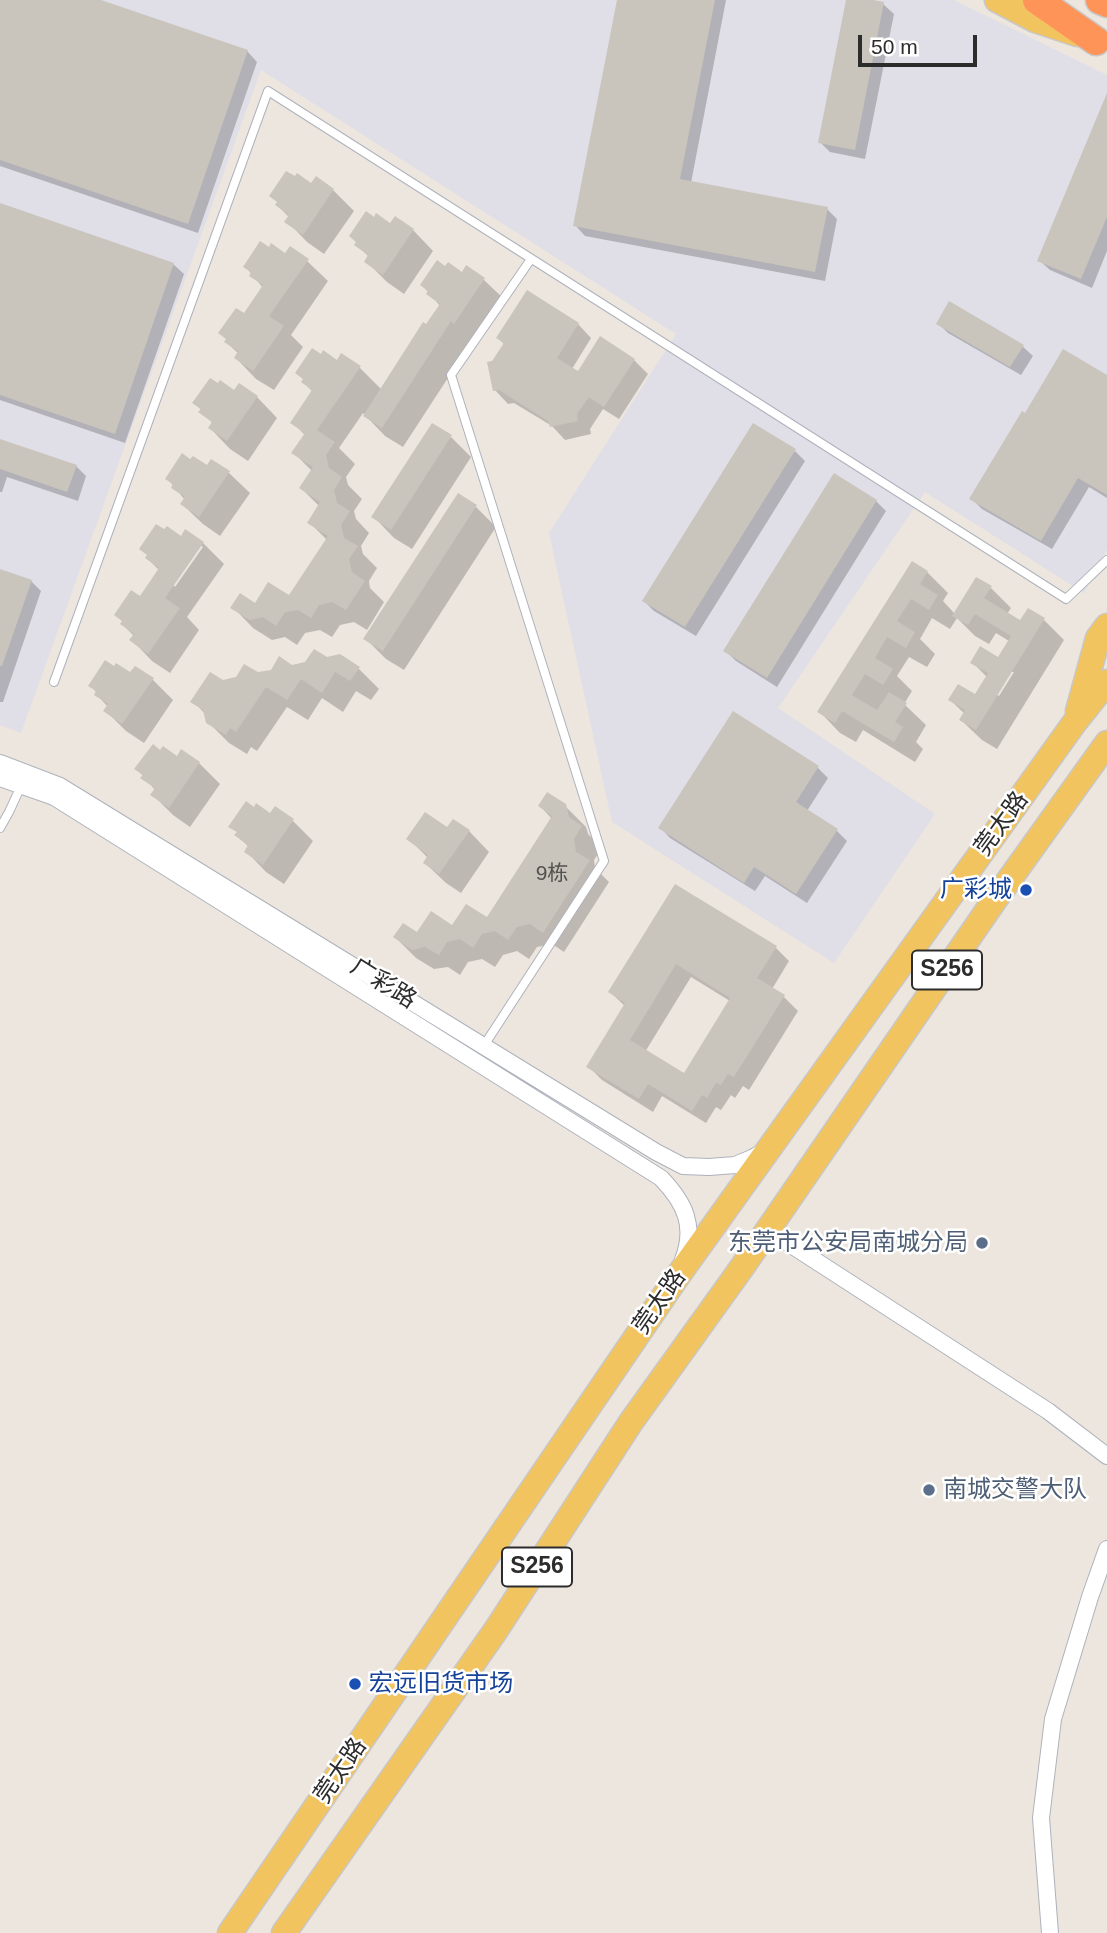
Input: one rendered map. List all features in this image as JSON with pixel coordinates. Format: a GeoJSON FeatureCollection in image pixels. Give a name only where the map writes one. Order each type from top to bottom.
{"type":"FeatureCollection","features":[{"type":"Feature","properties":{"kind":"highway"},"geometry":{"type":"LineString","coordinates":[[1037,0],[1102,42]]}},
{"type":"Feature","properties":{"kind":"highway"},"geometry":{"type":"LineString","coordinates":[[1100,0],[1107,3]]}},
{"type":"Feature","properties":{"kind":"main road"},"geometry":{"type":"LineString","coordinates":[[997,0],[1035,20],[1102,42]]}},
{"type":"Feature","properties":{"kind":"main road"},"geometry":{"type":"LineString","coordinates":[[1075,722],[1098,638],[1107,626]]}},
{"type":"Feature","properties":{"kind":"main road","name":"莞太路"},"geometry":{"type":"LineString","coordinates":[[230,1933],[677,1277],[1075,722],[1107,682]]}},
{"type":"Feature","properties":{"kind":"main road","name":"莞太路"},"geometry":{"type":"LineString","coordinates":[[284,1933],[496,1630],[632,1422],[1107,743]]}},
{"type":"Feature","properties":{"kind":"street","name":"广彩路"},"geometry":{"type":"LineString","coordinates":[[0,763],[661,1178],[673,1191],[684,1210],[689,1228],[687,1250],[677,1277]]}},
{"type":"Feature","properties":{"kind":"street","name":"广彩路"},"geometry":{"type":"LineString","coordinates":[[0,778],[60,786],[656,1152],[683,1166],[736,1165],[771,1146]]}},
{"type":"Feature","properties":{"kind":"street"},"geometry":{"type":"LineString","coordinates":[[768,1230],[1048,1411],[1107,1456]]}},
{"type":"Feature","properties":{"kind":"street"},"geometry":{"type":"LineString","coordinates":[[1050,1933],[1041,1818],[1053,1720],[1107,1549]]}},
{"type":"Feature","properties":{"kind":"lane"},"geometry":{"type":"LineString","coordinates":[[54,682],[268,92],[1066,599],[1107,560]]}},
{"type":"Feature","properties":{"kind":"lane"},"geometry":{"type":"LineString","coordinates":[[474,1062],[604,861],[452,375],[531,259]]}},
{"type":"Feature","properties":{"kind":"lane"},"geometry":{"type":"LineString","coordinates":[[0,828],[23,779]]}},
{"type":"Feature","properties":{"kind":"shaded area"},"geometry":{"type":"Polygon","coordinates":[[[0,0],[954,0],[1107,75],[1107,549],[1084,593],[925,492],[778,708],[935,814],[834,963],[612,822],[549,533],[676,334],[261,70],[21,733],[0,725],[0,0]]]}},
{"type":"Feature","properties":{"kind":"building"},"geometry":{"type":"Polygon","coordinates":[[[0,0],[101,0],[248,50],[188,224],[0,160],[0,0]]]}},
{"type":"Feature","properties":{"kind":"building"},"geometry":{"type":"Polygon","coordinates":[[[617,0],[715,0],[680,179],[828,207],[815,272],[573,226],[617,0]]]}},
{"type":"Feature","properties":{"kind":"building"},"geometry":{"type":"Polygon","coordinates":[[[846,0],[884,2],[855,150],[818,143],[846,0]]]}},
{"type":"Feature","properties":{"kind":"building"},"geometry":{"type":"Polygon","coordinates":[[[1107,93],[1107,217],[1081,279],[1037,261],[1107,93]]]}},
{"type":"Feature","properties":{"kind":"building"},"geometry":{"type":"Polygon","coordinates":[[[286,171],[295,176],[297,173],[311,183],[316,176],[334,189],[303,235],[284,222],[289,215],[275,205],[277,202],[269,196],[286,171]]]}},
{"type":"Feature","properties":{"kind":"building"},"geometry":{"type":"Polygon","coordinates":[[[0,203],[174,263],[115,434],[0,395],[0,203]]]}},
{"type":"Feature","properties":{"kind":"building"},"geometry":{"type":"Polygon","coordinates":[[[366,211],[374,217],[376,213],[390,223],[395,216],[414,229],[383,275],[364,262],[368,255],[354,245],[356,242],[349,236],[366,211]]]}},
{"type":"Feature","properties":{"kind":"building"},"geometry":{"type":"Polygon","coordinates":[[[260,241],[269,247],[271,243],[285,253],[290,246],[309,259],[269,316],[284,326],[253,371],[234,358],[238,351],[224,342],[226,339],[218,333],[236,308],[244,313],[263,285],[249,276],[251,272],[243,267],[260,241]]]}},
{"type":"Feature","properties":{"kind":"building"},"geometry":{"type":"Polygon","coordinates":[[[437,260],[445,266],[448,262],[462,272],[466,265],[485,278],[454,324],[451,321],[382,428],[363,416],[423,322],[426,324],[440,304],[426,294],[428,291],[420,285],[437,260]]]}},
{"type":"Feature","properties":{"kind":"building"},"geometry":{"type":"Polygon","coordinates":[[[527,290],[579,323],[557,358],[578,371],[600,336],[635,359],[604,407],[589,397],[577,414],[578,421],[550,427],[548,421],[499,390],[493,391],[487,362],[492,361],[504,343],[496,338],[527,290]]]}},
{"type":"Feature","properties":{"kind":"building"},"geometry":{"type":"Polygon","coordinates":[[[949,301],[1024,345],[1010,367],[936,324],[949,301]]]}},
{"type":"Feature","properties":{"kind":"building"},"geometry":{"type":"Polygon","coordinates":[[[312,348],[321,354],[323,350],[337,360],[341,353],[361,366],[317,430],[335,442],[326,455],[329,468],[342,477],[334,490],[337,503],[350,511],[341,525],[344,538],[358,546],[349,559],[352,572],[365,581],[346,610],[332,602],[319,605],[311,618],[298,610],[285,612],[276,626],[263,617],[250,620],[230,608],[240,593],[255,603],[268,582],[289,595],[328,536],[307,523],[320,502],[299,488],[313,467],[291,453],[305,433],[290,423],[312,390],[301,382],[303,379],[295,373],[312,348]]]}},
{"type":"Feature","properties":{"kind":"building"},"geometry":{"type":"Polygon","coordinates":[[[1063,349],[1107,375],[1107,495],[1078,478],[1041,541],[969,499],[1063,349]]]}},
{"type":"Feature","properties":{"kind":"building"},"geometry":{"type":"Polygon","coordinates":[[[210,378],[218,383],[220,380],[234,390],[239,383],[258,396],[227,441],[208,428],[212,422],[198,412],[201,409],[192,403],[210,378]]]}},
{"type":"Feature","properties":{"kind":"building"},"geometry":{"type":"Polygon","coordinates":[[[432,423],[452,435],[391,530],[371,517],[432,423]]]}},
{"type":"Feature","properties":{"kind":"building"},"geometry":{"type":"Polygon","coordinates":[[[753,423],[796,449],[685,627],[642,601],[753,423]]]}},
{"type":"Feature","properties":{"kind":"building"},"geometry":{"type":"Polygon","coordinates":[[[0,439],[77,465],[67,492],[0,469],[0,439]]]}},
{"type":"Feature","properties":{"kind":"building"},"geometry":{"type":"Polygon","coordinates":[[[182,453],[207,465],[211,459],[230,471],[199,517],[180,504],[185,497],[171,488],[173,484],[165,479],[182,453]]]}},
{"type":"Feature","properties":{"kind":"building"},"geometry":{"type":"Polygon","coordinates":[[[834,473],[877,500],[767,678],[723,651],[834,473]]]}},
{"type":"Feature","properties":{"kind":"building"},"geometry":{"type":"Polygon","coordinates":[[[458,493],[477,505],[383,651],[363,639],[458,493]]]}},
{"type":"Feature","properties":{"kind":"building"},"geometry":{"type":"Polygon","coordinates":[[[156,524],[164,529],[167,526],[181,536],[185,529],[204,542],[165,598],[180,608],[148,654],[129,640],[134,634],[120,624],[122,621],[114,615],[131,590],[140,596],[159,568],[145,558],[147,555],[139,549],[156,524]]]}},
{"type":"Feature","properties":{"kind":"building"},"geometry":{"type":"Polygon","coordinates":[[[912,561],[928,571],[920,584],[938,595],[929,610],[911,599],[897,621],[915,632],[906,648],[887,637],[875,658],[893,669],[883,685],[865,674],[852,695],[877,710],[889,692],[907,703],[895,722],[903,727],[894,742],[842,711],[835,723],[817,712],[912,561]]]}},
{"type":"Feature","properties":{"kind":"building"},"geometry":{"type":"Polygon","coordinates":[[[0,569],[32,580],[2,666],[0,666],[0,569]]]}},
{"type":"Feature","properties":{"kind":"building"},"geometry":{"type":"Polygon","coordinates":[[[976,577],[992,586],[984,598],[1020,620],[1028,608],[1045,618],[976,730],[959,720],[965,710],[948,700],[958,684],[975,694],[988,673],[970,663],[980,646],[998,657],[1011,636],[975,614],[968,625],[952,616],[976,577]]]}},
{"type":"Feature","properties":{"kind":"building"},"geometry":{"type":"Polygon","coordinates":[[[314,649],[327,657],[340,654],[360,667],[350,681],[335,672],[322,693],[301,679],[287,700],[266,687],[236,732],[230,728],[226,735],[206,723],[203,710],[190,702],[210,672],[223,680],[236,677],[244,664],[258,672],[271,670],[279,656],[292,665],[305,662],[314,649]]]}},
{"type":"Feature","properties":{"kind":"building"},"geometry":{"type":"Polygon","coordinates":[[[105,660],[130,672],[135,666],[154,678],[122,724],[103,711],[108,704],[94,695],[96,691],[88,686],[105,660]]]}},
{"type":"Feature","properties":{"kind":"building"},"geometry":{"type":"Polygon","coordinates":[[[733,711],[819,766],[796,802],[838,829],[796,894],[754,867],[744,883],[658,828],[733,711]]]}},
{"type":"Feature","properties":{"kind":"building"},"geometry":{"type":"Polygon","coordinates":[[[153,744],[160,750],[163,746],[177,756],[181,749],[200,762],[169,808],[150,795],[155,788],[140,778],[143,775],[134,769],[153,744]]]}},
{"type":"Feature","properties":{"kind":"building"},"geometry":{"type":"Polygon","coordinates":[[[547,792],[566,804],[569,817],[582,826],[574,839],[576,852],[590,860],[543,933],[530,924],[517,927],[508,940],[495,931],[482,934],[473,948],[460,939],[447,942],[439,955],[425,947],[412,950],[393,937],[403,923],[417,932],[431,911],[452,925],[466,904],[487,917],[552,816],[538,806],[547,792]]]}},
{"type":"Feature","properties":{"kind":"building"},"geometry":{"type":"Polygon","coordinates":[[[246,801],[254,807],[256,803],[270,813],[275,806],[294,819],[263,865],[244,852],[248,845],[234,835],[237,832],[228,827],[246,801]]]}},
{"type":"Feature","properties":{"kind":"building"},"geometry":{"type":"Polygon","coordinates":[[[425,812],[447,827],[453,819],[470,830],[439,874],[423,863],[428,855],[406,839],[425,812]]]}},
{"type":"Feature","properties":{"kind":"building"},"geometry":{"type":"Polygon","coordinates":[[[675,884],[777,946],[757,978],[785,995],[734,1077],[728,1074],[721,1085],[716,1083],[707,1098],[702,1095],[692,1111],[648,1084],[639,1099],[586,1067],[625,1003],[608,992],[675,884]],[[676,964],[630,1040],[684,1073],[730,998],[676,964]]]}},
{"type":"Feature","properties":{"kind":"place","name":"广彩城"},"geometry":{"type":"Point","coordinates":[1026,890]}},
{"type":"Feature","properties":{"kind":"place","name":"东莞市公安局南城分局"},"geometry":{"type":"Point","coordinates":[982,1243]}},
{"type":"Feature","properties":{"kind":"place","name":"南城交警大队"},"geometry":{"type":"Point","coordinates":[929,1490]}},
{"type":"Feature","properties":{"kind":"place","name":"宏远旧货市场"},"geometry":{"type":"Point","coordinates":[355,1684]}}]}
